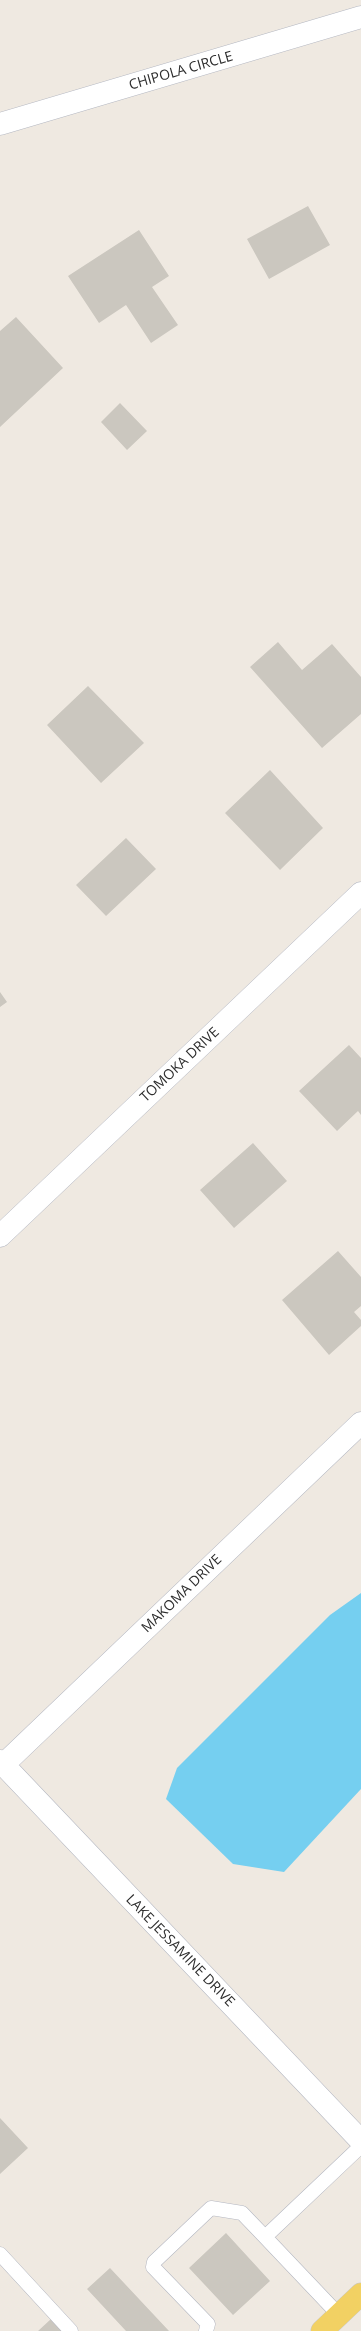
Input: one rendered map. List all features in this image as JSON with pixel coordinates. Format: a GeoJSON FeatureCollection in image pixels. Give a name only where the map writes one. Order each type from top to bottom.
{"type":"FeatureCollection","features":[{"type":"Feature","properties":{"kind":"main road"},"geometry":{"type":"LineString","coordinates":[[322,2331],[361,2294]]}},
{"type":"Feature","properties":{"kind":"street","name":"CHIPOLA CIRCLE"},"geometry":{"type":"LineString","coordinates":[[0,124],[361,17]]}},
{"type":"Feature","properties":{"kind":"street","name":"TOMOKA DRIVE"},"geometry":{"type":"LineString","coordinates":[[0,1236],[361,893]]}},
{"type":"Feature","properties":{"kind":"street","name":"MAKOMA DRIVE"},"geometry":{"type":"LineString","coordinates":[[2,1763],[361,1423]]}},
{"type":"Feature","properties":{"kind":"street","name":"LAKE JESSAMINE DRIVE"},"geometry":{"type":"LineString","coordinates":[[2,1763],[361,2141]]}},
{"type":"Feature","properties":{"kind":"lane"},"geometry":{"type":"LineString","coordinates":[[265,2237],[361,2146]]}},
{"type":"Feature","properties":{"kind":"lane"},"geometry":{"type":"LineString","coordinates":[[206,2331],[208,2324],[154,2267],[154,2262],[211,2208],[242,2213],[339,2315]]}},
{"type":"Feature","properties":{"kind":"lane"},"geometry":{"type":"LineString","coordinates":[[0,2254],[71,2331]]}},
{"type":"Feature","properties":{"kind":"water"},"geometry":{"type":"Polygon","coordinates":[[[361,1593],[361,1789],[284,1872],[233,1864],[166,1799],[177,1768],[330,1615],[361,1593]]]}},
{"type":"Feature","properties":{"kind":"building"},"geometry":{"type":"Polygon","coordinates":[[[308,206],[330,245],[269,279],[247,239],[308,206]]]}},
{"type":"Feature","properties":{"kind":"building"},"geometry":{"type":"Polygon","coordinates":[[[139,230],[169,276],[152,287],[178,325],[151,343],[126,305],[99,323],[68,276],[139,230]]]}},
{"type":"Feature","properties":{"kind":"building"},"geometry":{"type":"Polygon","coordinates":[[[16,317],[63,368],[0,427],[0,331],[16,317]]]}},
{"type":"Feature","properties":{"kind":"building"},"geometry":{"type":"Polygon","coordinates":[[[120,403],[147,431],[127,450],[101,422],[120,403]]]}},
{"type":"Feature","properties":{"kind":"building"},"geometry":{"type":"Polygon","coordinates":[[[278,642],[302,670],[332,644],[361,677],[361,714],[322,748],[250,667],[278,642]]]}},
{"type":"Feature","properties":{"kind":"building"},"geometry":{"type":"Polygon","coordinates":[[[88,686],[144,743],[101,783],[47,725],[88,686]]]}},
{"type":"Feature","properties":{"kind":"building"},"geometry":{"type":"Polygon","coordinates":[[[270,770],[323,828],[280,870],[225,813],[270,770]]]}},
{"type":"Feature","properties":{"kind":"building"},"geometry":{"type":"Polygon","coordinates":[[[126,838],[156,869],[106,916],[76,885],[126,838]]]}},
{"type":"Feature","properties":{"kind":"building"},"geometry":{"type":"Polygon","coordinates":[[[0,992],[7,1002],[0,1007],[0,992]]]}},
{"type":"Feature","properties":{"kind":"building"},"geometry":{"type":"Polygon","coordinates":[[[349,1045],[361,1058],[361,1115],[358,1111],[337,1131],[299,1091],[349,1045]]]}},
{"type":"Feature","properties":{"kind":"building"},"geometry":{"type":"Polygon","coordinates":[[[253,1143],[287,1181],[234,1228],[200,1190],[253,1143]]]}},
{"type":"Feature","properties":{"kind":"building"},"geometry":{"type":"Polygon","coordinates":[[[338,1251],[361,1277],[361,1306],[354,1312],[361,1320],[361,1326],[329,1355],[282,1300],[338,1251]]]}},
{"type":"Feature","properties":{"kind":"building"},"geometry":{"type":"Polygon","coordinates":[[[0,2118],[28,2148],[0,2174],[0,2118]]]}},
{"type":"Feature","properties":{"kind":"building"},"geometry":{"type":"Polygon","coordinates":[[[226,2233],[270,2281],[233,2315],[189,2268],[226,2233]]]}},
{"type":"Feature","properties":{"kind":"building"},"geometry":{"type":"Polygon","coordinates":[[[110,2268],[169,2331],[126,2331],[87,2289],[110,2268]]]}},
{"type":"Feature","properties":{"kind":"building"},"geometry":{"type":"Polygon","coordinates":[[[51,2319],[62,2331],[38,2331],[51,2319]]]}}]}
